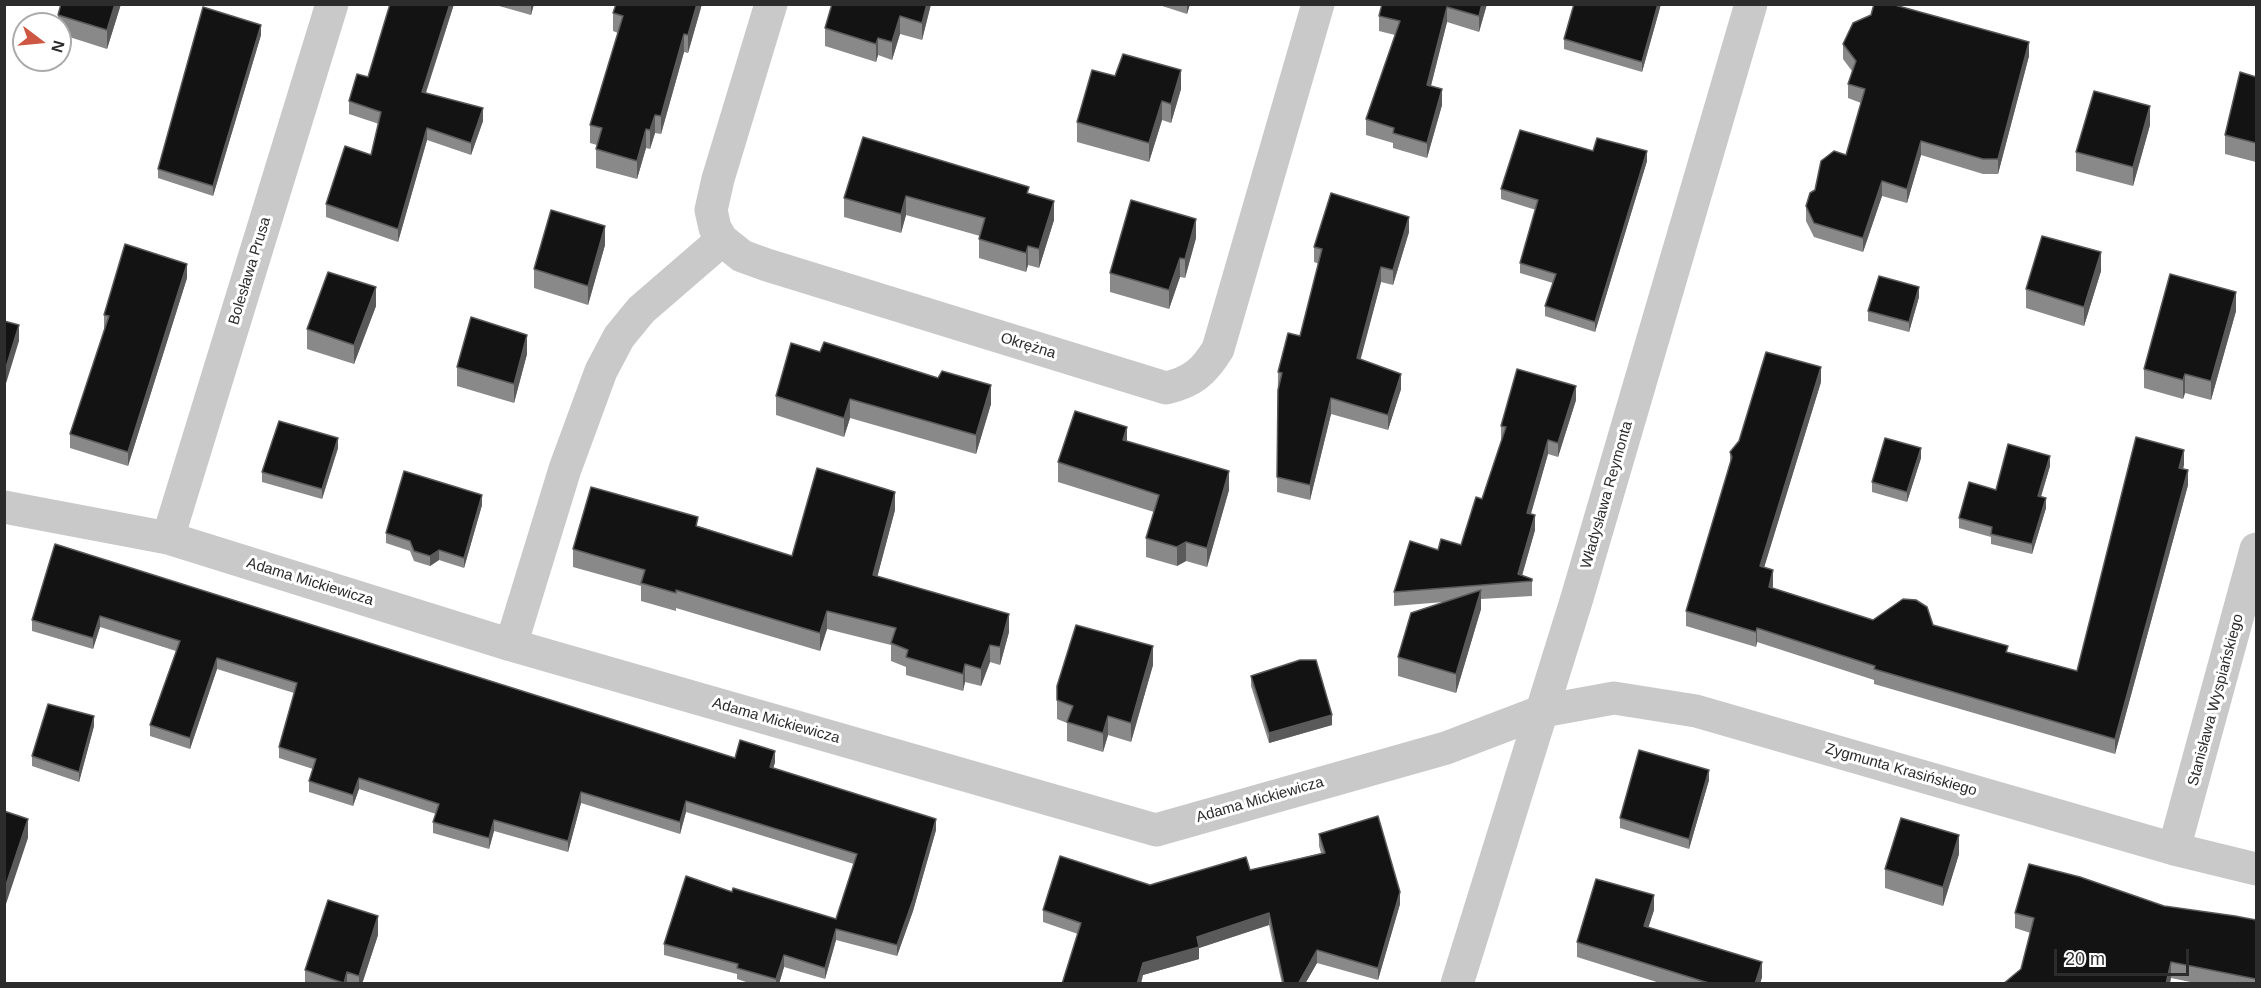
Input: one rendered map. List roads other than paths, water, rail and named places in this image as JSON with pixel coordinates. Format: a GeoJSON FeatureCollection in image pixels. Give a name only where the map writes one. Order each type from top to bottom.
{"type":"FeatureCollection","features":[{"type":"Feature","properties":{"kind":"street","name":"Bolesława Prusa"},"geometry":{"type":"LineString","coordinates":[[168,538],[332,4]]}},
{"type":"Feature","properties":{"kind":"street"},"geometry":{"type":"LineString","coordinates":[[511,645],[565,469],[601,371],[619,337],[641,310],[722,240],[715,228],[711,210],[715,189],[771,4]]}},
{"type":"Feature","properties":{"kind":"street","name":"Okrężna"},"geometry":{"type":"LineString","coordinates":[[722,240],[742,256],[768,265],[1166,388],[1181,385],[1196,379],[1218,349],[1318,4]]}},
{"type":"Feature","properties":{"kind":"street","name":"Władysława Reymonta"},"geometry":{"type":"LineString","coordinates":[[1457,984],[1543,711],[1751,4]]}},
{"type":"Feature","properties":{"kind":"street","name":"Adama Mickiewicza"},"geometry":{"type":"LineString","coordinates":[[4,507],[168,538],[511,645],[1156,830],[1446,748],[1543,711]]}},
{"type":"Feature","properties":{"kind":"street","name":"Stanisława Wyspiańskiego"},"geometry":{"type":"LineString","coordinates":[[2174,849],[2256,549]]}},
{"type":"Feature","properties":{"kind":"street","name":"Zygmunta Krasińskiego"},"geometry":{"type":"LineString","coordinates":[[1543,711],[1614,698],[1696,711],[2174,849],[2256,869]]}}]}
